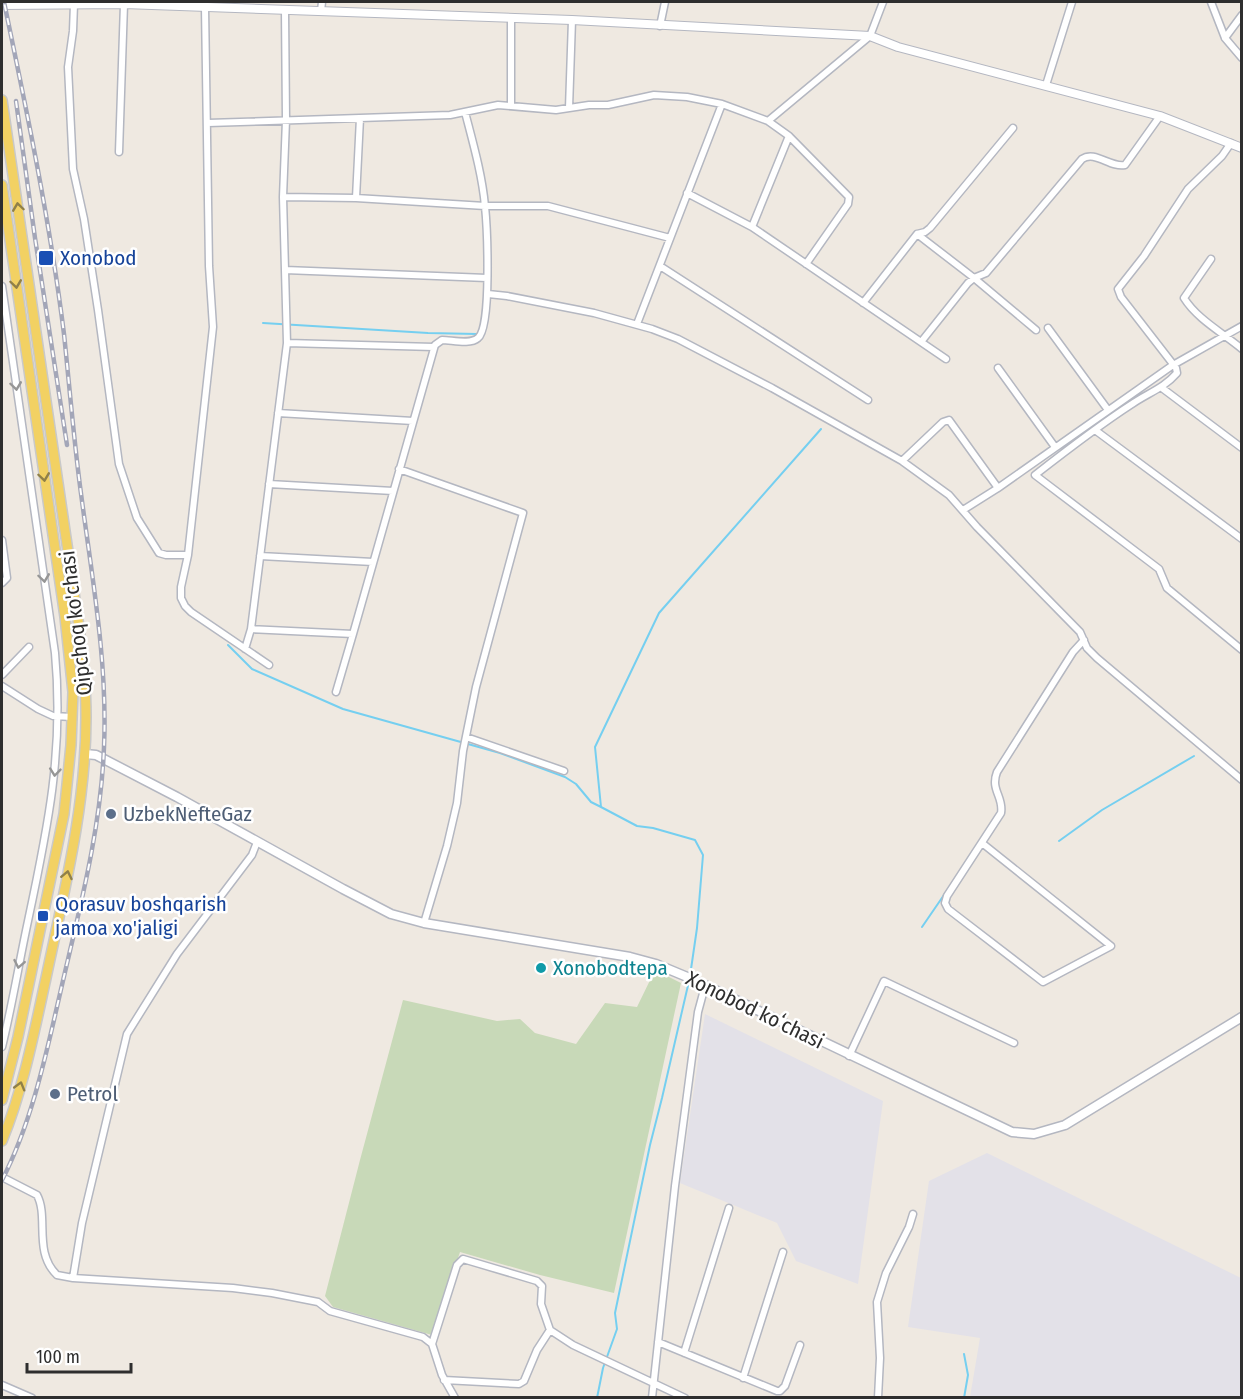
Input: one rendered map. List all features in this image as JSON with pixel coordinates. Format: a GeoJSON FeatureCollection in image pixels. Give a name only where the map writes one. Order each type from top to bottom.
{"type":"FeatureCollection","features":[{"type":"Feature","properties":{"kind":"main road","name":"Qipchoq ko'chasi"},"geometry":{"type":"LineString","coordinates":[[2,100],[84,664],[86,717],[85,754],[77,828],[30,1048],[2,1141]]}},
{"type":"Feature","properties":{"kind":"main road","name":"Qipchoq ko'chasi"},"geometry":{"type":"LineString","coordinates":[[2,185],[68,642],[73,692],[71,753],[64,814],[16,1046],[2,1100]]}},
{"type":"Feature","properties":{"kind":"main road"},"geometry":{"type":"LineString","coordinates":[[72,717],[86,717]]}},
{"type":"Feature","properties":{"kind":"main road"},"geometry":{"type":"LineString","coordinates":[[71,753],[85,754]]}},
{"type":"Feature","properties":{"kind":"main road","name":"Xonobod koʻchasi"},"geometry":{"type":"LineString","coordinates":[[85,754],[96,755],[170,793],[380,909],[424,923],[621,955],[647,962],[689,978],[1001,1128],[1017,1133],[1034,1134],[1056,1129],[1075,1120],[1242,1017]]}},
{"type":"Feature","properties":{"kind":"street"},"geometry":{"type":"LineString","coordinates":[[321,11],[322,2]]}},
{"type":"Feature","properties":{"kind":"street"},"geometry":{"type":"LineString","coordinates":[[660,26],[665,2]]}},
{"type":"Feature","properties":{"kind":"street"},"geometry":{"type":"LineString","coordinates":[[768,122],[870,36],[883,2]]}},
{"type":"Feature","properties":{"kind":"street"},"geometry":{"type":"LineString","coordinates":[[1046,85],[1072,2]]}},
{"type":"Feature","properties":{"kind":"street"},"geometry":{"type":"LineString","coordinates":[[1211,2],[1225,38],[1242,58]]}},
{"type":"Feature","properties":{"kind":"street"},"geometry":{"type":"LineString","coordinates":[[74,4],[68,66],[73,169],[84,219],[119,464],[137,518],[159,553],[188,555]]}},
{"type":"Feature","properties":{"kind":"street"},"geometry":{"type":"LineString","coordinates":[[119,152],[124,4]]}},
{"type":"Feature","properties":{"kind":"street"},"geometry":{"type":"LineString","coordinates":[[2,5],[124,4],[321,11],[572,20],[870,36],[898,47],[1160,116],[1242,148]]}},
{"type":"Feature","properties":{"kind":"street"},"geometry":{"type":"LineString","coordinates":[[205,7],[209,266],[213,327],[188,555],[181,587],[182,598],[185,606],[191,612],[269,665]]}},
{"type":"Feature","properties":{"kind":"street"},"geometry":{"type":"LineString","coordinates":[[245,649],[251,629],[286,343],[283,197],[286,120],[285,10]]}},
{"type":"Feature","properties":{"kind":"street"},"geometry":{"type":"LineString","coordinates":[[1225,38],[1242,15]]}},
{"type":"Feature","properties":{"kind":"street"},"geometry":{"type":"LineString","coordinates":[[511,19],[511,106]]}},
{"type":"Feature","properties":{"kind":"street"},"geometry":{"type":"LineString","coordinates":[[569,108],[572,20]]}},
{"type":"Feature","properties":{"kind":"street"},"geometry":{"type":"LineString","coordinates":[[208,123],[450,115],[498,105],[556,110],[608,105],[654,95],[687,97],[722,105],[768,122],[789,136],[849,197],[848,204],[806,264]]}},
{"type":"Feature","properties":{"kind":"street"},"geometry":{"type":"LineString","coordinates":[[637,324],[722,105]]}},
{"type":"Feature","properties":{"kind":"street"},"geometry":{"type":"LineString","coordinates":[[336,692],[434,347],[439,340],[469,342],[479,338],[482,331],[488,294],[485,206],[465,112]]}},
{"type":"Feature","properties":{"kind":"street"},"geometry":{"type":"LineString","coordinates":[[921,342],[974,278],[986,273],[1082,159],[1092,156],[1118,166],[1125,165],[1160,116]]}},
{"type":"Feature","properties":{"kind":"street"},"geometry":{"type":"LineString","coordinates":[[356,198],[360,118]]}},
{"type":"Feature","properties":{"kind":"street"},"geometry":{"type":"LineString","coordinates":[[863,303],[917,234],[930,228],[1014,128]]}},
{"type":"Feature","properties":{"kind":"street"},"geometry":{"type":"LineString","coordinates":[[752,227],[789,136]]}},
{"type":"Feature","properties":{"kind":"street"},"geometry":{"type":"LineString","coordinates":[[1035,475],[1080,439],[1133,402],[1162,388],[1177,373],[1120,297],[1118,288],[1144,255],[1188,189],[1222,156],[1231,143]]}},
{"type":"Feature","properties":{"kind":"street"},"geometry":{"type":"LineString","coordinates":[[687,193],[752,227],[946,359]]}},
{"type":"Feature","properties":{"kind":"street"},"geometry":{"type":"LineString","coordinates":[[283,197],[356,198],[485,206],[548,206],[670,238]]}},
{"type":"Feature","properties":{"kind":"street"},"geometry":{"type":"LineString","coordinates":[[917,234],[1036,330]]}},
{"type":"Feature","properties":{"kind":"street"},"geometry":{"type":"LineString","coordinates":[[1211,259],[1184,298],[1217,331],[1226,335],[1242,349]]}},
{"type":"Feature","properties":{"kind":"street"},"geometry":{"type":"LineString","coordinates":[[660,266],[868,400]]}},
{"type":"Feature","properties":{"kind":"street"},"geometry":{"type":"LineString","coordinates":[[285,270],[487,278]]}},
{"type":"Feature","properties":{"kind":"street"},"geometry":{"type":"LineString","coordinates":[[2,286],[55,653],[58,716],[56,770],[47,828],[2,1043]]}},
{"type":"Feature","properties":{"kind":"street"},"geometry":{"type":"LineString","coordinates":[[488,294],[555,304],[637,324],[689,345],[772,388],[902,461],[942,489],[963,510],[1080,632],[1088,648],[1097,658],[1242,780]]}},
{"type":"Feature","properties":{"kind":"street"},"geometry":{"type":"LineString","coordinates":[[963,510],[1173,365],[1242,326]]}},
{"type":"Feature","properties":{"kind":"street"},"geometry":{"type":"LineString","coordinates":[[1048,328],[1108,410]]}},
{"type":"Feature","properties":{"kind":"street"},"geometry":{"type":"LineString","coordinates":[[286,343],[434,347]]}},
{"type":"Feature","properties":{"kind":"street"},"geometry":{"type":"LineString","coordinates":[[998,368],[1055,447]]}},
{"type":"Feature","properties":{"kind":"street"},"geometry":{"type":"LineString","coordinates":[[1162,388],[1242,448]]}},
{"type":"Feature","properties":{"kind":"street"},"geometry":{"type":"LineString","coordinates":[[278,413],[413,421]]}},
{"type":"Feature","properties":{"kind":"street"},"geometry":{"type":"LineString","coordinates":[[902,461],[943,422],[950,420],[998,488]]}},
{"type":"Feature","properties":{"kind":"street"},"geometry":{"type":"LineString","coordinates":[[1095,430],[1242,539]]}},
{"type":"Feature","properties":{"kind":"street"},"geometry":{"type":"LineString","coordinates":[[1025,468],[1158,569],[1163,575],[1167,588],[1242,650]]}},
{"type":"Feature","properties":{"kind":"street"},"geometry":{"type":"LineString","coordinates":[[399,469],[524,513],[476,687],[463,751],[457,803],[424,923]]}},
{"type":"Feature","properties":{"kind":"street"},"geometry":{"type":"LineString","coordinates":[[269,484],[393,491]]}},
{"type":"Feature","properties":{"kind":"street"},"geometry":{"type":"LineString","coordinates":[[2,540],[7,578],[2,583]]}},
{"type":"Feature","properties":{"kind":"street"},"geometry":{"type":"LineString","coordinates":[[260,556],[373,562]]}},
{"type":"Feature","properties":{"kind":"street"},"geometry":{"type":"LineString","coordinates":[[251,629],[352,634]]}},
{"type":"Feature","properties":{"kind":"street"},"geometry":{"type":"LineString","coordinates":[[982,843],[1111,946],[1043,982],[948,909],[945,903],[947,896],[1002,810],[994,784],[997,772],[1073,652],[1084,640]]}},
{"type":"Feature","properties":{"kind":"street"},"geometry":{"type":"LineString","coordinates":[[2,675],[29,647]]}},
{"type":"Feature","properties":{"kind":"street"},"geometry":{"type":"LineString","coordinates":[[2,686],[38,709],[58,716],[72,717]]}},
{"type":"Feature","properties":{"kind":"street"},"geometry":{"type":"LineString","coordinates":[[466,737],[564,771]]}},
{"type":"Feature","properties":{"kind":"street"},"geometry":{"type":"LineString","coordinates":[[73,1278],[82,1223],[127,1034],[177,954],[252,855],[257,842]]}},
{"type":"Feature","properties":{"kind":"street"},"geometry":{"type":"LineString","coordinates":[[849,1056],[884,981],[1014,1043]]}},
{"type":"Feature","properties":{"kind":"street"},"geometry":{"type":"LineString","coordinates":[[652,1398],[682,1130],[698,1012],[705,986]]}},
{"type":"Feature","properties":{"kind":"street"},"geometry":{"type":"LineString","coordinates":[[2,1178],[37,1195],[40,1200],[42,1233],[48,1263],[57,1275],[73,1278],[233,1288],[318,1302],[330,1311],[423,1337],[432,1344],[444,1380],[455,1398]]}},
{"type":"Feature","properties":{"kind":"street"},"geometry":{"type":"LineString","coordinates":[[684,1353],[729,1208]]}},
{"type":"Feature","properties":{"kind":"street"},"geometry":{"type":"LineString","coordinates":[[878,1398],[880,1358],[877,1302],[886,1273],[913,1214]]}},
{"type":"Feature","properties":{"kind":"street"},"geometry":{"type":"LineString","coordinates":[[743,1378],[783,1252]]}},
{"type":"Feature","properties":{"kind":"street"},"geometry":{"type":"LineString","coordinates":[[432,1344],[457,1265],[463,1259],[537,1281],[543,1289],[541,1305],[550,1330],[573,1345],[685,1398]]}},
{"type":"Feature","properties":{"kind":"street"},"geometry":{"type":"LineString","coordinates":[[444,1380],[519,1384],[524,1381],[537,1350],[550,1330]]}},
{"type":"Feature","properties":{"kind":"street"},"geometry":{"type":"LineString","coordinates":[[658,1342],[780,1391],[785,1386],[800,1345]]}},
{"type":"Feature","properties":{"kind":"street"},"geometry":{"type":"LineString","coordinates":[[2,1385],[32,1398]]}},
{"type":"Feature","properties":{"kind":"shaded area"},"geometry":{"type":"Polygon","coordinates":[[[705,1014],[883,1101],[858,1284],[796,1261],[777,1223],[680,1183],[705,1014]]]}},
{"type":"Feature","properties":{"kind":"shaded area"},"geometry":{"type":"Polygon","coordinates":[[[987,1153],[1241,1278],[1241,1397],[970,1397],[980,1338],[908,1327],[929,1181],[987,1153]]]}},
{"type":"Feature","properties":{"kind":"green space"},"geometry":{"type":"Polygon","coordinates":[[[655,970],[681,983],[614,1293],[460,1252],[432,1335],[333,1307],[325,1296],[403,1000],[497,1021],[520,1019],[535,1033],[576,1044],[605,1003],[637,1007],[655,970]]]}},
{"type":"Feature","properties":{"kind":"waterway"},"geometry":{"type":"LineString","coordinates":[[263,323],[477,334]]}},
{"type":"Feature","properties":{"kind":"waterway"},"geometry":{"type":"LineString","coordinates":[[690,976],[697,928],[703,855],[695,840],[653,828],[637,826],[601,807],[595,747],[659,613],[821,429]]}},
{"type":"Feature","properties":{"kind":"waterway"},"geometry":{"type":"LineString","coordinates":[[228,645],[252,669],[343,709],[500,753],[565,777],[576,784],[591,802],[601,807]]}},
{"type":"Feature","properties":{"kind":"waterway"},"geometry":{"type":"LineString","coordinates":[[1059,841],[1102,810],[1194,756]]}},
{"type":"Feature","properties":{"kind":"waterway"},"geometry":{"type":"LineString","coordinates":[[922,927],[946,892]]}},
{"type":"Feature","properties":{"kind":"waterway"},"geometry":{"type":"LineString","coordinates":[[597,1398],[603,1368],[617,1329],[615,1313],[650,1145],[689,981]]}},
{"type":"Feature","properties":{"kind":"waterway"},"geometry":{"type":"LineString","coordinates":[[964,1354],[968,1375],[964,1398]]}},
{"type":"Feature","properties":{"kind":"railway"},"geometry":{"type":"LineString","coordinates":[[2,1180],[31,1109],[51,1034],[82,897],[99,807],[105,713],[101,646],[79,478],[64,334],[52,250],[4,2]]}},
{"type":"Feature","properties":{"kind":"railway"},"geometry":{"type":"LineString","coordinates":[[16,101],[67,445]]}},
{"type":"Feature","properties":{"kind":"place","name":"Xonobod"},"geometry":{"type":"Point","coordinates":[46,258]}},
{"type":"Feature","properties":{"kind":"place","name":"UzbekNefteGaz"},"geometry":{"type":"Point","coordinates":[111,814]}},
{"type":"Feature","properties":{"kind":"place","name":"Qorasuv boshqarish jamoa xo'jaligi"},"geometry":{"type":"Point","coordinates":[43,916]}},
{"type":"Feature","properties":{"kind":"place","name":"Xonobodtepa"},"geometry":{"type":"Point","coordinates":[541,968]}},
{"type":"Feature","properties":{"kind":"place","name":"Petrol"},"geometry":{"type":"Point","coordinates":[55,1094]}}]}
